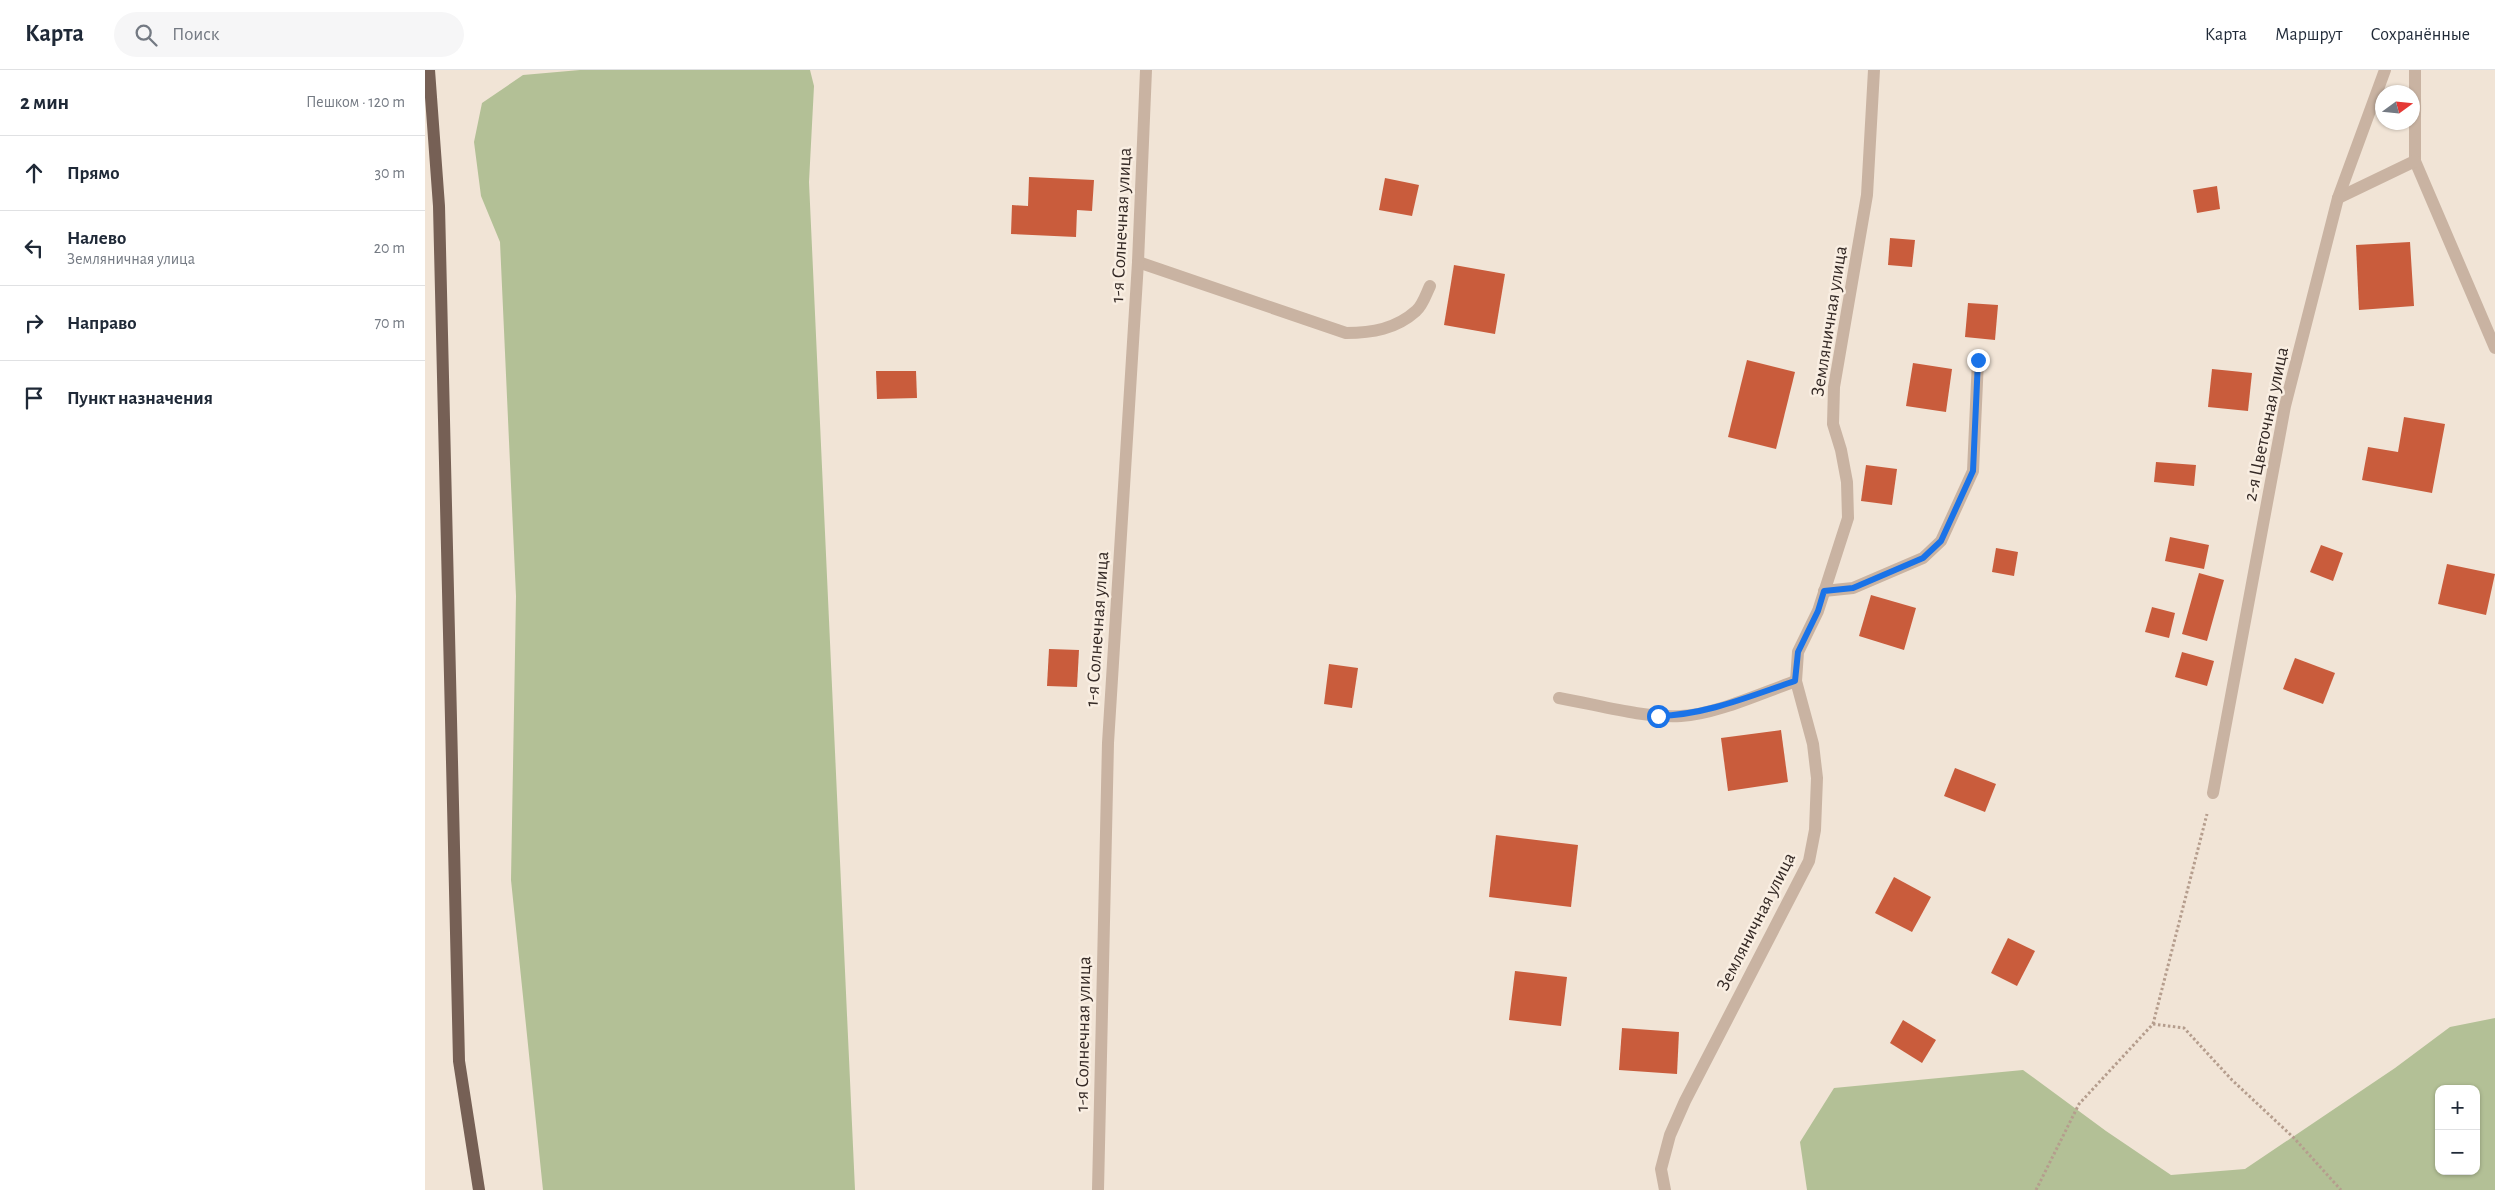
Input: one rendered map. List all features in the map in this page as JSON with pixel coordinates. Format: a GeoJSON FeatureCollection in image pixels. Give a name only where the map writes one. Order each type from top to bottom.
{"type":"FeatureCollection","features":[{"type":"Feature","properties":{"kind":"main road"},"geometry":{"type":"LineString","coordinates":[[429,70],[439,206],[459,1060],[479,1190]]}},
{"type":"Feature","properties":{"kind":"street","name":"1-я Солнечная улица"},"geometry":{"type":"LineString","coordinates":[[1098,1190],[1108,743],[1138,262],[1146,70]]}},
{"type":"Feature","properties":{"kind":"street","name":"Земляничная улица"},"geometry":{"type":"LineString","coordinates":[[1665,1190],[1661,1169],[1670,1136],[1685,1100],[1809,861],[1815,830],[1817,778],[1813,744],[1795,681],[1798,652],[1818,611],[1847,518],[1847,482],[1841,450],[1833,424],[1834,387],[1867,195],[1874,70]]}},
{"type":"Feature","properties":{"kind":"street","name":"2-я Цветочная улица"},"geometry":{"type":"LineString","coordinates":[[2213,793],[2285,406],[2338,198],[2385,70]]}},
{"type":"Feature","properties":{"kind":"street"},"geometry":{"type":"LineString","coordinates":[[2415,70],[2415,161],[2495,348]]}},
{"type":"Feature","properties":{"kind":"street"},"geometry":{"type":"LineString","coordinates":[[2338,198],[2415,161]]}},
{"type":"Feature","properties":{"kind":"street"},"geometry":{"type":"LineString","coordinates":[[1138,262],[1347,333],[1373,333],[1395,325],[1418,310],[1430,286]]}},
{"type":"Feature","properties":{"kind":"street"},"geometry":{"type":"LineString","coordinates":[[1824,591],[1853,588],[1923,558],[1941,541],[1973,471],[1978,360]]}},
{"type":"Feature","properties":{"kind":"street"},"geometry":{"type":"LineString","coordinates":[[1559,698],[1658,716],[1683,716],[1711,710],[1795,681]]}},
{"type":"Feature","properties":{"kind":"path"},"geometry":{"type":"LineString","coordinates":[[2037,1190],[2079,1104],[2153,1024],[2213,793]]}},
{"type":"Feature","properties":{"kind":"path"},"geometry":{"type":"LineString","coordinates":[[2153,1024],[2184,1028],[2232,1080],[2294,1138],[2341,1190]]}},
{"type":"Feature","properties":{"kind":"green space"},"geometry":{"type":"Polygon","coordinates":[[[580,70],[810,70],[814,86],[809,182],[855,1190],[543,1190],[511,880],[516,596],[500,242],[481,196],[474,142],[482,103],[523,75],[580,70]]]}},
{"type":"Feature","properties":{"kind":"green space"},"geometry":{"type":"Polygon","coordinates":[[[2495,1018],[2495,1190],[1807,1190],[1800,1142],[1834,1088],[2023,1070],[2106,1131],[2171,1175],[2245,1169],[2395,1068],[2450,1027],[2495,1018]]]}},
{"type":"Feature","properties":{"kind":"building"},"geometry":{"type":"Polygon","coordinates":[[[1029,177],[1094,180],[1092,211],[1077,210],[1076,237],[1011,234],[1012,205],[1028,206],[1029,177]]]}},
{"type":"Feature","properties":{"kind":"building"},"geometry":{"type":"Polygon","coordinates":[[[1385,178],[1419,185],[1412,216],[1379,210],[1385,178]]]}},
{"type":"Feature","properties":{"kind":"building"},"geometry":{"type":"Polygon","coordinates":[[[2217,186],[2220,209],[2197,213],[2193,190],[2217,186]]]}},
{"type":"Feature","properties":{"kind":"building"},"geometry":{"type":"Polygon","coordinates":[[[1890,238],[1915,240],[1912,267],[1888,265],[1890,238]]]}},
{"type":"Feature","properties":{"kind":"building"},"geometry":{"type":"Polygon","coordinates":[[[2410,242],[2414,306],[2359,310],[2356,245],[2410,242]]]}},
{"type":"Feature","properties":{"kind":"building"},"geometry":{"type":"Polygon","coordinates":[[[1454,265],[1505,274],[1495,334],[1444,325],[1454,265]]]}},
{"type":"Feature","properties":{"kind":"building"},"geometry":{"type":"Polygon","coordinates":[[[1968,303],[1998,305],[1995,340],[1965,337],[1968,303]]]}},
{"type":"Feature","properties":{"kind":"building"},"geometry":{"type":"Polygon","coordinates":[[[1747,360],[1795,372],[1776,449],[1728,437],[1747,360]]]}},
{"type":"Feature","properties":{"kind":"building"},"geometry":{"type":"Polygon","coordinates":[[[1913,363],[1952,369],[1946,412],[1906,406],[1913,363]]]}},
{"type":"Feature","properties":{"kind":"building"},"geometry":{"type":"Polygon","coordinates":[[[2212,369],[2252,373],[2248,411],[2208,407],[2212,369]]]}},
{"type":"Feature","properties":{"kind":"building"},"geometry":{"type":"Polygon","coordinates":[[[876,371],[916,371],[917,398],[877,399],[876,371]]]}},
{"type":"Feature","properties":{"kind":"building"},"geometry":{"type":"Polygon","coordinates":[[[2404,417],[2445,424],[2432,493],[2362,480],[2368,447],[2398,452],[2404,417]]]}},
{"type":"Feature","properties":{"kind":"building"},"geometry":{"type":"Polygon","coordinates":[[[2156,462],[2196,465],[2194,486],[2154,482],[2156,462]]]}},
{"type":"Feature","properties":{"kind":"building"},"geometry":{"type":"Polygon","coordinates":[[[1866,465],[1897,469],[1892,505],[1861,501],[1866,465]]]}},
{"type":"Feature","properties":{"kind":"building"},"geometry":{"type":"Polygon","coordinates":[[[2170,537],[2209,545],[2204,569],[2165,561],[2170,537]]]}},
{"type":"Feature","properties":{"kind":"building"},"geometry":{"type":"Polygon","coordinates":[[[2321,545],[2343,553],[2333,581],[2310,572],[2321,545]]]}},
{"type":"Feature","properties":{"kind":"building"},"geometry":{"type":"Polygon","coordinates":[[[1996,548],[2018,552],[2014,576],[1992,572],[1996,548]]]}},
{"type":"Feature","properties":{"kind":"building"},"geometry":{"type":"Polygon","coordinates":[[[2447,564],[2495,574],[2486,615],[2438,604],[2447,564]]]}},
{"type":"Feature","properties":{"kind":"building"},"geometry":{"type":"Polygon","coordinates":[[[2199,573],[2224,580],[2207,641],[2182,634],[2199,573]]]}},
{"type":"Feature","properties":{"kind":"building"},"geometry":{"type":"Polygon","coordinates":[[[1871,595],[1916,608],[1904,650],[1859,636],[1871,595]]]}},
{"type":"Feature","properties":{"kind":"building"},"geometry":{"type":"Polygon","coordinates":[[[2152,607],[2175,613],[2169,638],[2145,632],[2152,607]]]}},
{"type":"Feature","properties":{"kind":"building"},"geometry":{"type":"Polygon","coordinates":[[[1049,649],[1079,650],[1077,687],[1047,686],[1049,649]]]}},
{"type":"Feature","properties":{"kind":"building"},"geometry":{"type":"Polygon","coordinates":[[[2182,652],[2214,661],[2207,686],[2175,677],[2182,652]]]}},
{"type":"Feature","properties":{"kind":"building"},"geometry":{"type":"Polygon","coordinates":[[[2295,658],[2335,673],[2323,704],[2283,689],[2295,658]]]}},
{"type":"Feature","properties":{"kind":"building"},"geometry":{"type":"Polygon","coordinates":[[[1329,664],[1358,668],[1352,708],[1324,704],[1329,664]]]}},
{"type":"Feature","properties":{"kind":"building"},"geometry":{"type":"Polygon","coordinates":[[[1781,730],[1788,782],[1728,791],[1721,738],[1781,730]]]}},
{"type":"Feature","properties":{"kind":"building"},"geometry":{"type":"Polygon","coordinates":[[[1955,768],[1996,784],[1985,812],[1944,796],[1955,768]]]}},
{"type":"Feature","properties":{"kind":"building"},"geometry":{"type":"Polygon","coordinates":[[[1496,835],[1578,845],[1571,907],[1489,897],[1496,835]]]}},
{"type":"Feature","properties":{"kind":"building"},"geometry":{"type":"Polygon","coordinates":[[[1894,877],[1931,897],[1912,932],[1875,913],[1894,877]]]}},
{"type":"Feature","properties":{"kind":"building"},"geometry":{"type":"Polygon","coordinates":[[[2008,938],[2035,951],[2017,986],[1991,973],[2008,938]]]}},
{"type":"Feature","properties":{"kind":"building"},"geometry":{"type":"Polygon","coordinates":[[[1515,971],[1567,977],[1561,1026],[1509,1020],[1515,971]]]}},
{"type":"Feature","properties":{"kind":"building"},"geometry":{"type":"Polygon","coordinates":[[[1903,1020],[1936,1040],[1922,1063],[1890,1043],[1903,1020]]]}},
{"type":"Feature","properties":{"kind":"building"},"geometry":{"type":"Polygon","coordinates":[[[1622,1028],[1679,1032],[1677,1074],[1619,1070],[1622,1028]]]}},
{"type":"Feature","properties":{"kind":"route"},"geometry":{"type":"LineString","coordinates":[[1658,716],[1683,716],[1711,710],[1795,681],[1798,652],[1818,611],[1824,591],[1853,588],[1923,558],[1941,541],[1973,471],[1978,360]]}}]}
